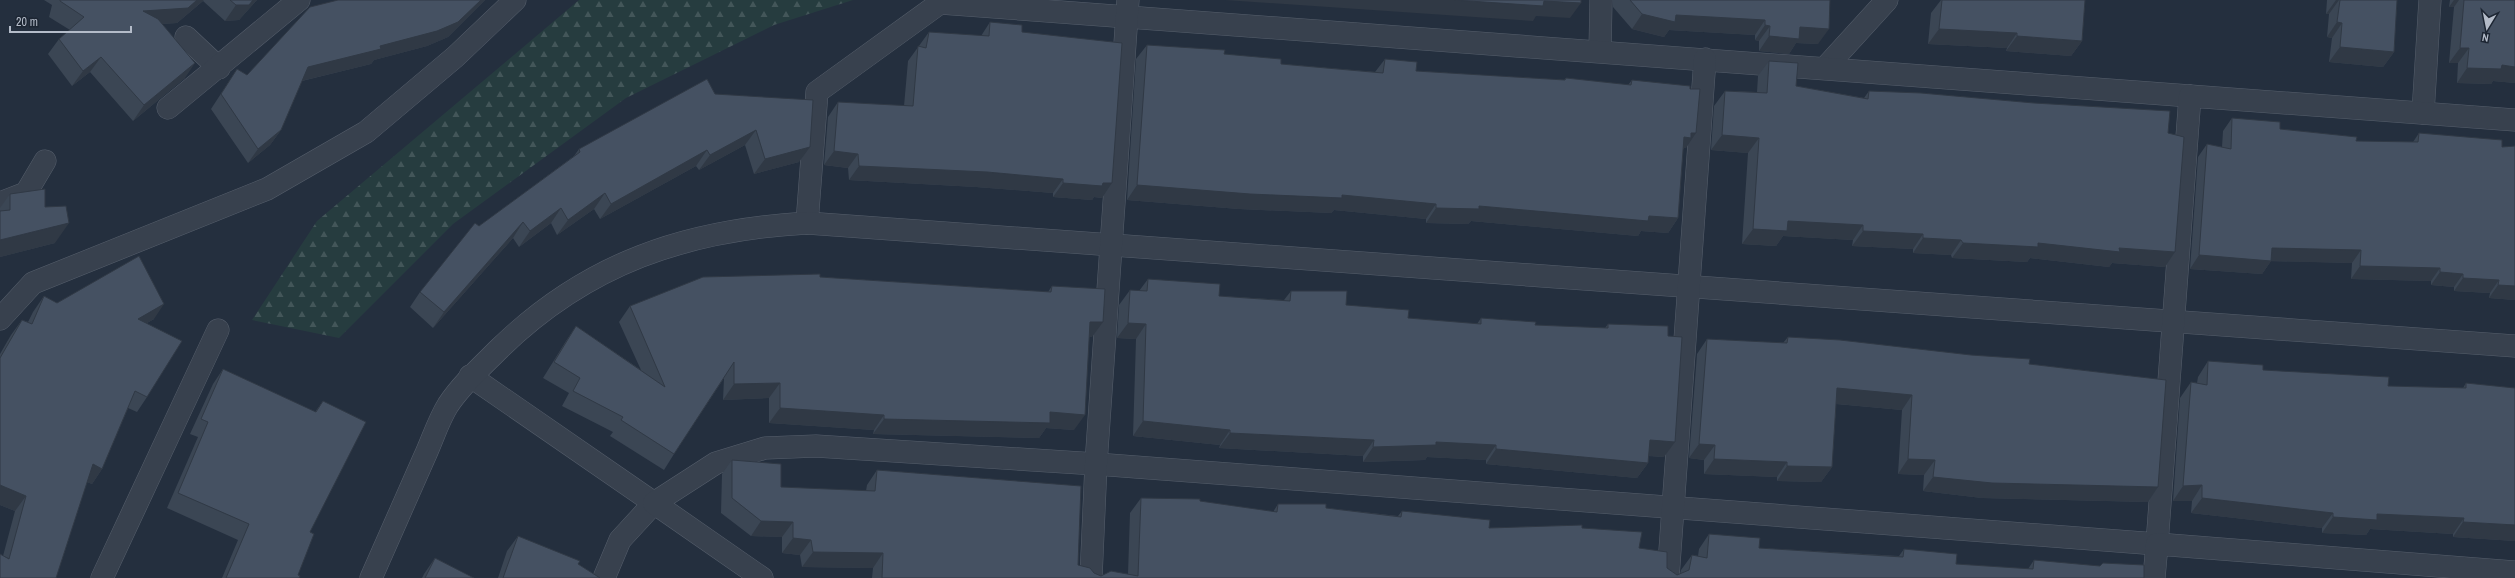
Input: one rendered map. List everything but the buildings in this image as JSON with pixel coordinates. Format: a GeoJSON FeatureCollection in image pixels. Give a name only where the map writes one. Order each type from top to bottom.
{"type":"FeatureCollection","features":[{"type":"Feature","properties":{"kind":"street"},"geometry":{"type":"LineString","coordinates":[[168,108],[219,68],[300,0]]}},
{"type":"Feature","properties":{"kind":"street"},"geometry":{"type":"LineString","coordinates":[[0,319],[33,283],[267,189],[366,132],[455,57],[515,0]]}},
{"type":"Feature","properties":{"kind":"street"},"geometry":{"type":"LineString","coordinates":[[1600,51],[1602,0]]}},
{"type":"Feature","properties":{"kind":"street"},"geometry":{"type":"LineString","coordinates":[[1825,68],[1887,0]]}},
{"type":"Feature","properties":{"kind":"street"},"geometry":{"type":"LineString","coordinates":[[2423,113],[2430,0]]}},
{"type":"Feature","properties":{"kind":"street"},"geometry":{"type":"LineString","coordinates":[[807,223],[817,92],[940,3],[1128,8],[1600,51],[2515,120]]}},
{"type":"Feature","properties":{"kind":"street"},"geometry":{"type":"LineString","coordinates":[[1091,578],[1096,464],[1128,8]]}},
{"type":"Feature","properties":{"kind":"street"},"geometry":{"type":"LineString","coordinates":[[186,37],[219,68]]}},
{"type":"Feature","properties":{"kind":"street"},"geometry":{"type":"LineString","coordinates":[[1668,578],[1706,59]]}},
{"type":"Feature","properties":{"kind":"street"},"geometry":{"type":"LineString","coordinates":[[2154,578],[2190,96]]}},
{"type":"Feature","properties":{"kind":"street"},"geometry":{"type":"LineString","coordinates":[[0,203],[26,193],[45,161]]}},
{"type":"Feature","properties":{"kind":"street"},"geometry":{"type":"LineString","coordinates":[[371,578],[447,406],[470,376],[525,323],[564,297],[620,264],[670,245],[714,233],[760,226],[807,223],[2515,346]]}},
{"type":"Feature","properties":{"kind":"street"},"geometry":{"type":"LineString","coordinates":[[102,578],[218,330]]}},
{"type":"Feature","properties":{"kind":"street"},"geometry":{"type":"LineString","coordinates":[[470,376],[762,578]]}},
{"type":"Feature","properties":{"kind":"street"},"geometry":{"type":"LineString","coordinates":[[604,578],[620,540],[654,503],[716,463],[765,448],[816,446],[1096,464],[2515,572]]}},
{"type":"Feature","properties":{"kind":"green space"},"geometry":{"type":"Polygon","coordinates":[[[579,0],[853,0],[774,25],[626,98],[453,224],[339,338],[252,320],[317,221],[579,0]]]}}]}
